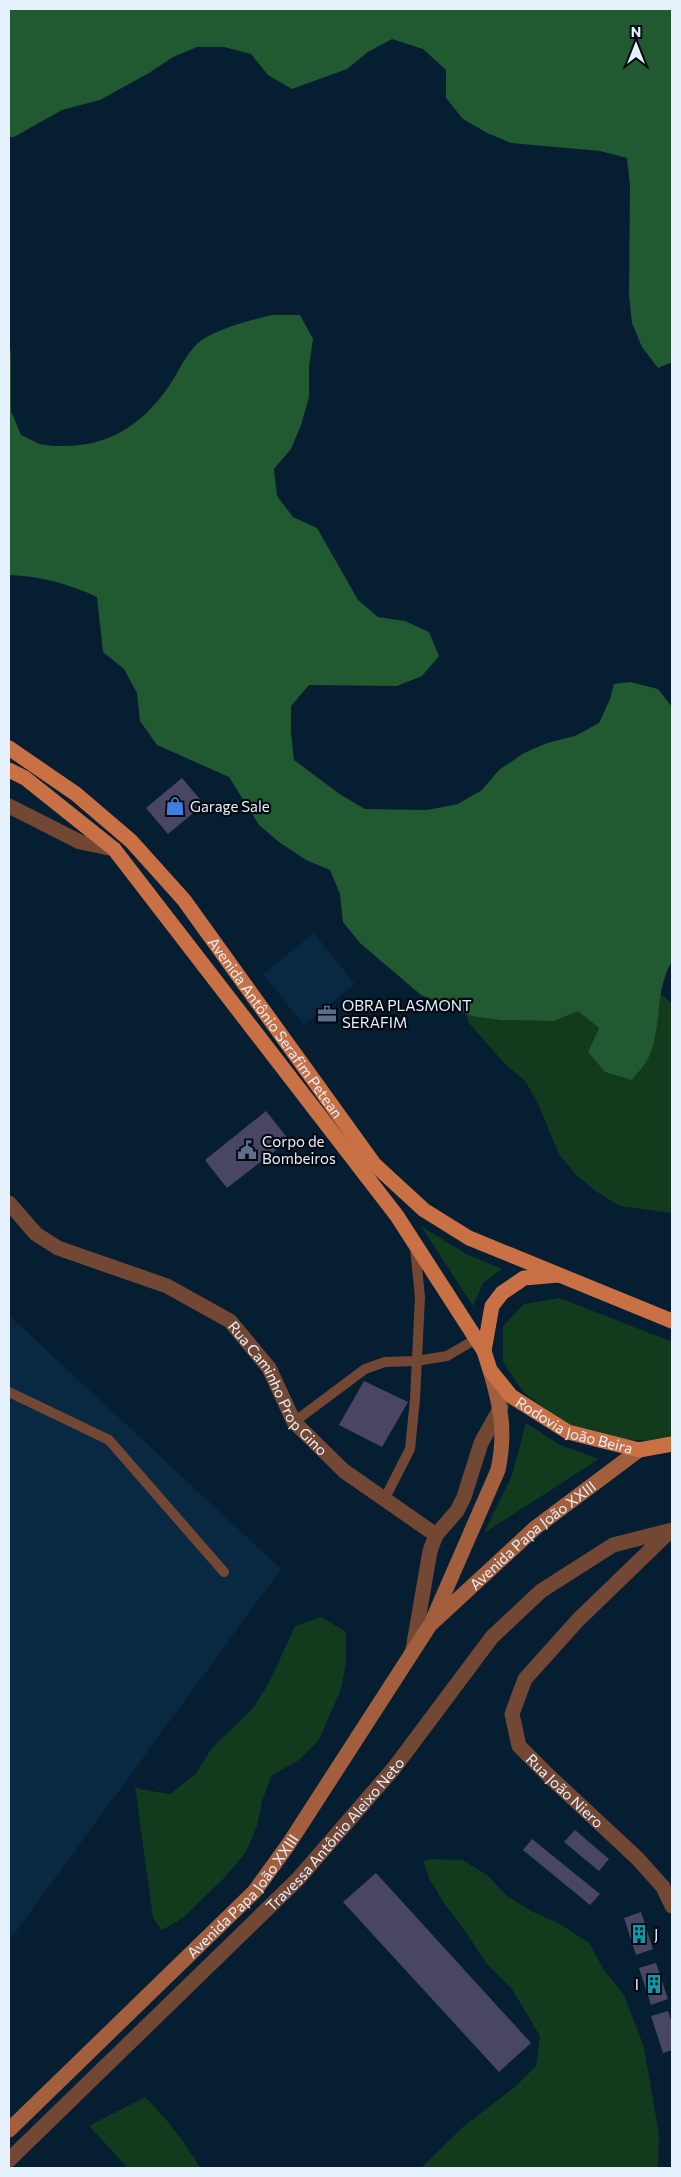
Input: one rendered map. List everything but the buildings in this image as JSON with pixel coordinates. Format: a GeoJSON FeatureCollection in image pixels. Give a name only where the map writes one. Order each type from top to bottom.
{"type":"FeatureCollection","features":[{"type":"Feature","properties":{"kind":"main road","name":"Avenida Antônio Serafim Petean"},"geometry":{"type":"LineString","coordinates":[[9,748],[76,794],[131,841],[184,900],[374,1164],[424,1210],[469,1238],[563,1275]]}},
{"type":"Feature","properties":{"kind":"main road","name":"Avenida Antônio Serafim Petean"},"geometry":{"type":"LineString","coordinates":[[9,770],[25,778],[114,848],[397,1216],[414,1241]]}},
{"type":"Feature","properties":{"kind":"main road"},"geometry":{"type":"LineString","coordinates":[[414,1241],[480,1345],[490,1370]]}},
{"type":"Feature","properties":{"kind":"main road"},"geometry":{"type":"LineString","coordinates":[[480,1345],[492,1306],[502,1293],[524,1278],[563,1275],[672,1320]]}},
{"type":"Feature","properties":{"kind":"main road","name":"Avenida Papa João XXIII"},"geometry":{"type":"LineString","coordinates":[[9,2130],[254,1892],[288,1845],[430,1625],[498,1470],[501,1455],[501,1407],[490,1370]]}},
{"type":"Feature","properties":{"kind":"main road","name":"Rodovia João Beira"},"geometry":{"type":"LineString","coordinates":[[490,1370],[511,1396],[568,1432],[639,1450],[672,1444]]}},
{"type":"Feature","properties":{"kind":"main road","name":"Avenida Papa João XXIII"},"geometry":{"type":"LineString","coordinates":[[430,1625],[535,1528],[639,1450]]}},
{"type":"Feature","properties":{"kind":"street"},"geometry":{"type":"LineString","coordinates":[[9,806],[80,842],[114,848]]}},
{"type":"Feature","properties":{"kind":"street","name":"Rua Caminho Prop Gino"},"geometry":{"type":"LineString","coordinates":[[9,1203],[36,1234],[58,1248],[167,1286],[230,1321],[269,1368],[294,1422],[344,1471],[436,1535]]}},
{"type":"Feature","properties":{"kind":"street"},"geometry":{"type":"LineString","coordinates":[[413,1649],[430,1551],[436,1535],[457,1510],[464,1497],[481,1443],[501,1407]]}},
{"type":"Feature","properties":{"kind":"street","name":"Rua João Niero"},"geometry":{"type":"LineString","coordinates":[[671,1531],[578,1620],[525,1679],[512,1714],[519,1746],[548,1776],[636,1858],[663,1887],[672,1906]]}},
{"type":"Feature","properties":{"kind":"street","name":"Travessa Antônio Aleixo Neto"},"geometry":{"type":"LineString","coordinates":[[9,2160],[298,1879],[394,1768],[492,1637],[541,1590],[613,1546],[671,1531]]}},
{"type":"Feature","properties":{"kind":"lane"},"geometry":{"type":"LineString","coordinates":[[384,1500],[410,1449],[415,1399],[420,1298],[414,1241]]}},
{"type":"Feature","properties":{"kind":"lane"},"geometry":{"type":"LineString","coordinates":[[294,1422],[365,1369],[385,1362],[416,1361],[447,1356],[480,1345]]}},
{"type":"Feature","properties":{"kind":"lane"},"geometry":{"type":"LineString","coordinates":[[9,1392],[109,1440],[224,1572]]}},
{"type":"Feature","properties":{"kind":"shaded area"},"geometry":{"type":"Polygon","coordinates":[[[314,933],[355,984],[304,1025],[263,974],[314,933]]]}},
{"type":"Feature","properties":{"kind":"shaded area"},"geometry":{"type":"Polygon","coordinates":[[[9,1315],[281,1569],[9,1941],[9,1315]]]}},
{"type":"Feature","properties":{"kind":"green space"},"geometry":{"type":"Polygon","coordinates":[[[9,9],[672,9],[672,362],[658,368],[642,347],[632,323],[629,295],[630,186],[627,158],[600,151],[511,143],[487,133],[463,119],[446,98],[446,70],[423,49],[392,39],[368,52],[347,69],[292,89],[268,75],[251,54],[224,47],[197,47],[173,57],[149,73],[100,100],[62,110],[14,137],[9,137],[9,9]]]}},
{"type":"Feature","properties":{"kind":"green space"},"geometry":{"type":"Polygon","coordinates":[[[272,315],[300,315],[313,339],[309,367],[309,397],[301,425],[291,449],[274,469],[277,496],[293,517],[317,528],[358,600],[378,617],[405,621],[429,632],[439,656],[422,676],[397,686],[309,685],[291,706],[294,760],[341,795],[365,809],[427,810],[458,804],[482,790],[499,770],[524,753],[547,743],[575,736],[599,723],[610,699],[614,684],[630,682],[658,689],[672,707],[672,961],[663,983],[654,1043],[645,1064],[632,1080],[605,1072],[588,1052],[599,1028],[578,1011],[554,1021],[500,1020],[472,1016],[421,995],[360,943],[343,922],[340,894],[330,870],[306,860],[279,842],[259,825],[229,777],[157,745],[140,721],[137,693],[124,669],[103,652],[97,597],[76,588],[54,582],[32,577],[9,575],[9,334],[11,411],[21,435],[45,445],[80,445],[108,438],[132,425],[143,416],[164,393],[190,351],[202,340],[231,326],[272,315]]]}},
{"type":"Feature","properties":{"kind":"green space"},"geometry":{"type":"Polygon","coordinates":[[[662,995],[672,1004],[672,1213],[620,1206],[597,1192],[576,1175],[559,1154],[539,1106],[526,1082],[505,1064],[469,1023],[465,1013],[500,1020],[554,1021],[578,1010],[599,1028],[588,1052],[605,1072],[662,995]]]}},
{"type":"Feature","properties":{"kind":"green space"},"geometry":{"type":"Polygon","coordinates":[[[421,1226],[466,1254],[502,1269],[483,1283],[473,1306],[421,1226]]]}},
{"type":"Feature","properties":{"kind":"green space"},"geometry":{"type":"Polygon","coordinates":[[[560,1298],[672,1342],[672,1441],[625,1440],[568,1425],[524,1393],[503,1362],[503,1326],[524,1304],[560,1298]]]}},
{"type":"Feature","properties":{"kind":"green space"},"geometry":{"type":"Polygon","coordinates":[[[526,1423],[560,1445],[599,1459],[484,1533],[512,1475],[526,1423]]]}},
{"type":"Feature","properties":{"kind":"green space"},"geometry":{"type":"Polygon","coordinates":[[[321,1617],[346,1632],[346,1663],[341,1689],[319,1740],[299,1760],[272,1775],[262,1801],[257,1826],[246,1852],[225,1877],[183,1918],[162,1930],[153,1918],[135,1786],[139,1789],[170,1794],[196,1774],[211,1749],[253,1708],[269,1683],[295,1626],[321,1617]]]}},
{"type":"Feature","properties":{"kind":"green space"},"geometry":{"type":"Polygon","coordinates":[[[431,1859],[462,1860],[487,1875],[507,1896],[533,1912],[558,1923],[589,1943],[604,1970],[624,1995],[644,2047],[659,2135],[658,2168],[421,2168],[463,2127],[515,2087],[536,2066],[540,2036],[512,1989],[486,1963],[446,1906],[430,1880],[423,1861],[431,1859]]]}},
{"type":"Feature","properties":{"kind":"green space"},"geometry":{"type":"Polygon","coordinates":[[[145,2097],[175,2131],[200,2168],[128,2168],[89,2126],[145,2097]]]}},
{"type":"Feature","properties":{"kind":"place","name":"Garage Sale"},"geometry":{"type":"Point","coordinates":[175,806]}},
{"type":"Feature","properties":{"kind":"place","name":"OBRA PLASMONT SERAFIM"},"geometry":{"type":"Point","coordinates":[327,1014]}},
{"type":"Feature","properties":{"kind":"place","name":"Corpo de Bombeiros"},"geometry":{"type":"Point","coordinates":[247,1150]}},
{"type":"Feature","properties":{"kind":"place","name":"J"},"geometry":{"type":"Point","coordinates":[639,1934]}},
{"type":"Feature","properties":{"kind":"place","name":"I"},"geometry":{"type":"Point","coordinates":[654,1984]}}]}
